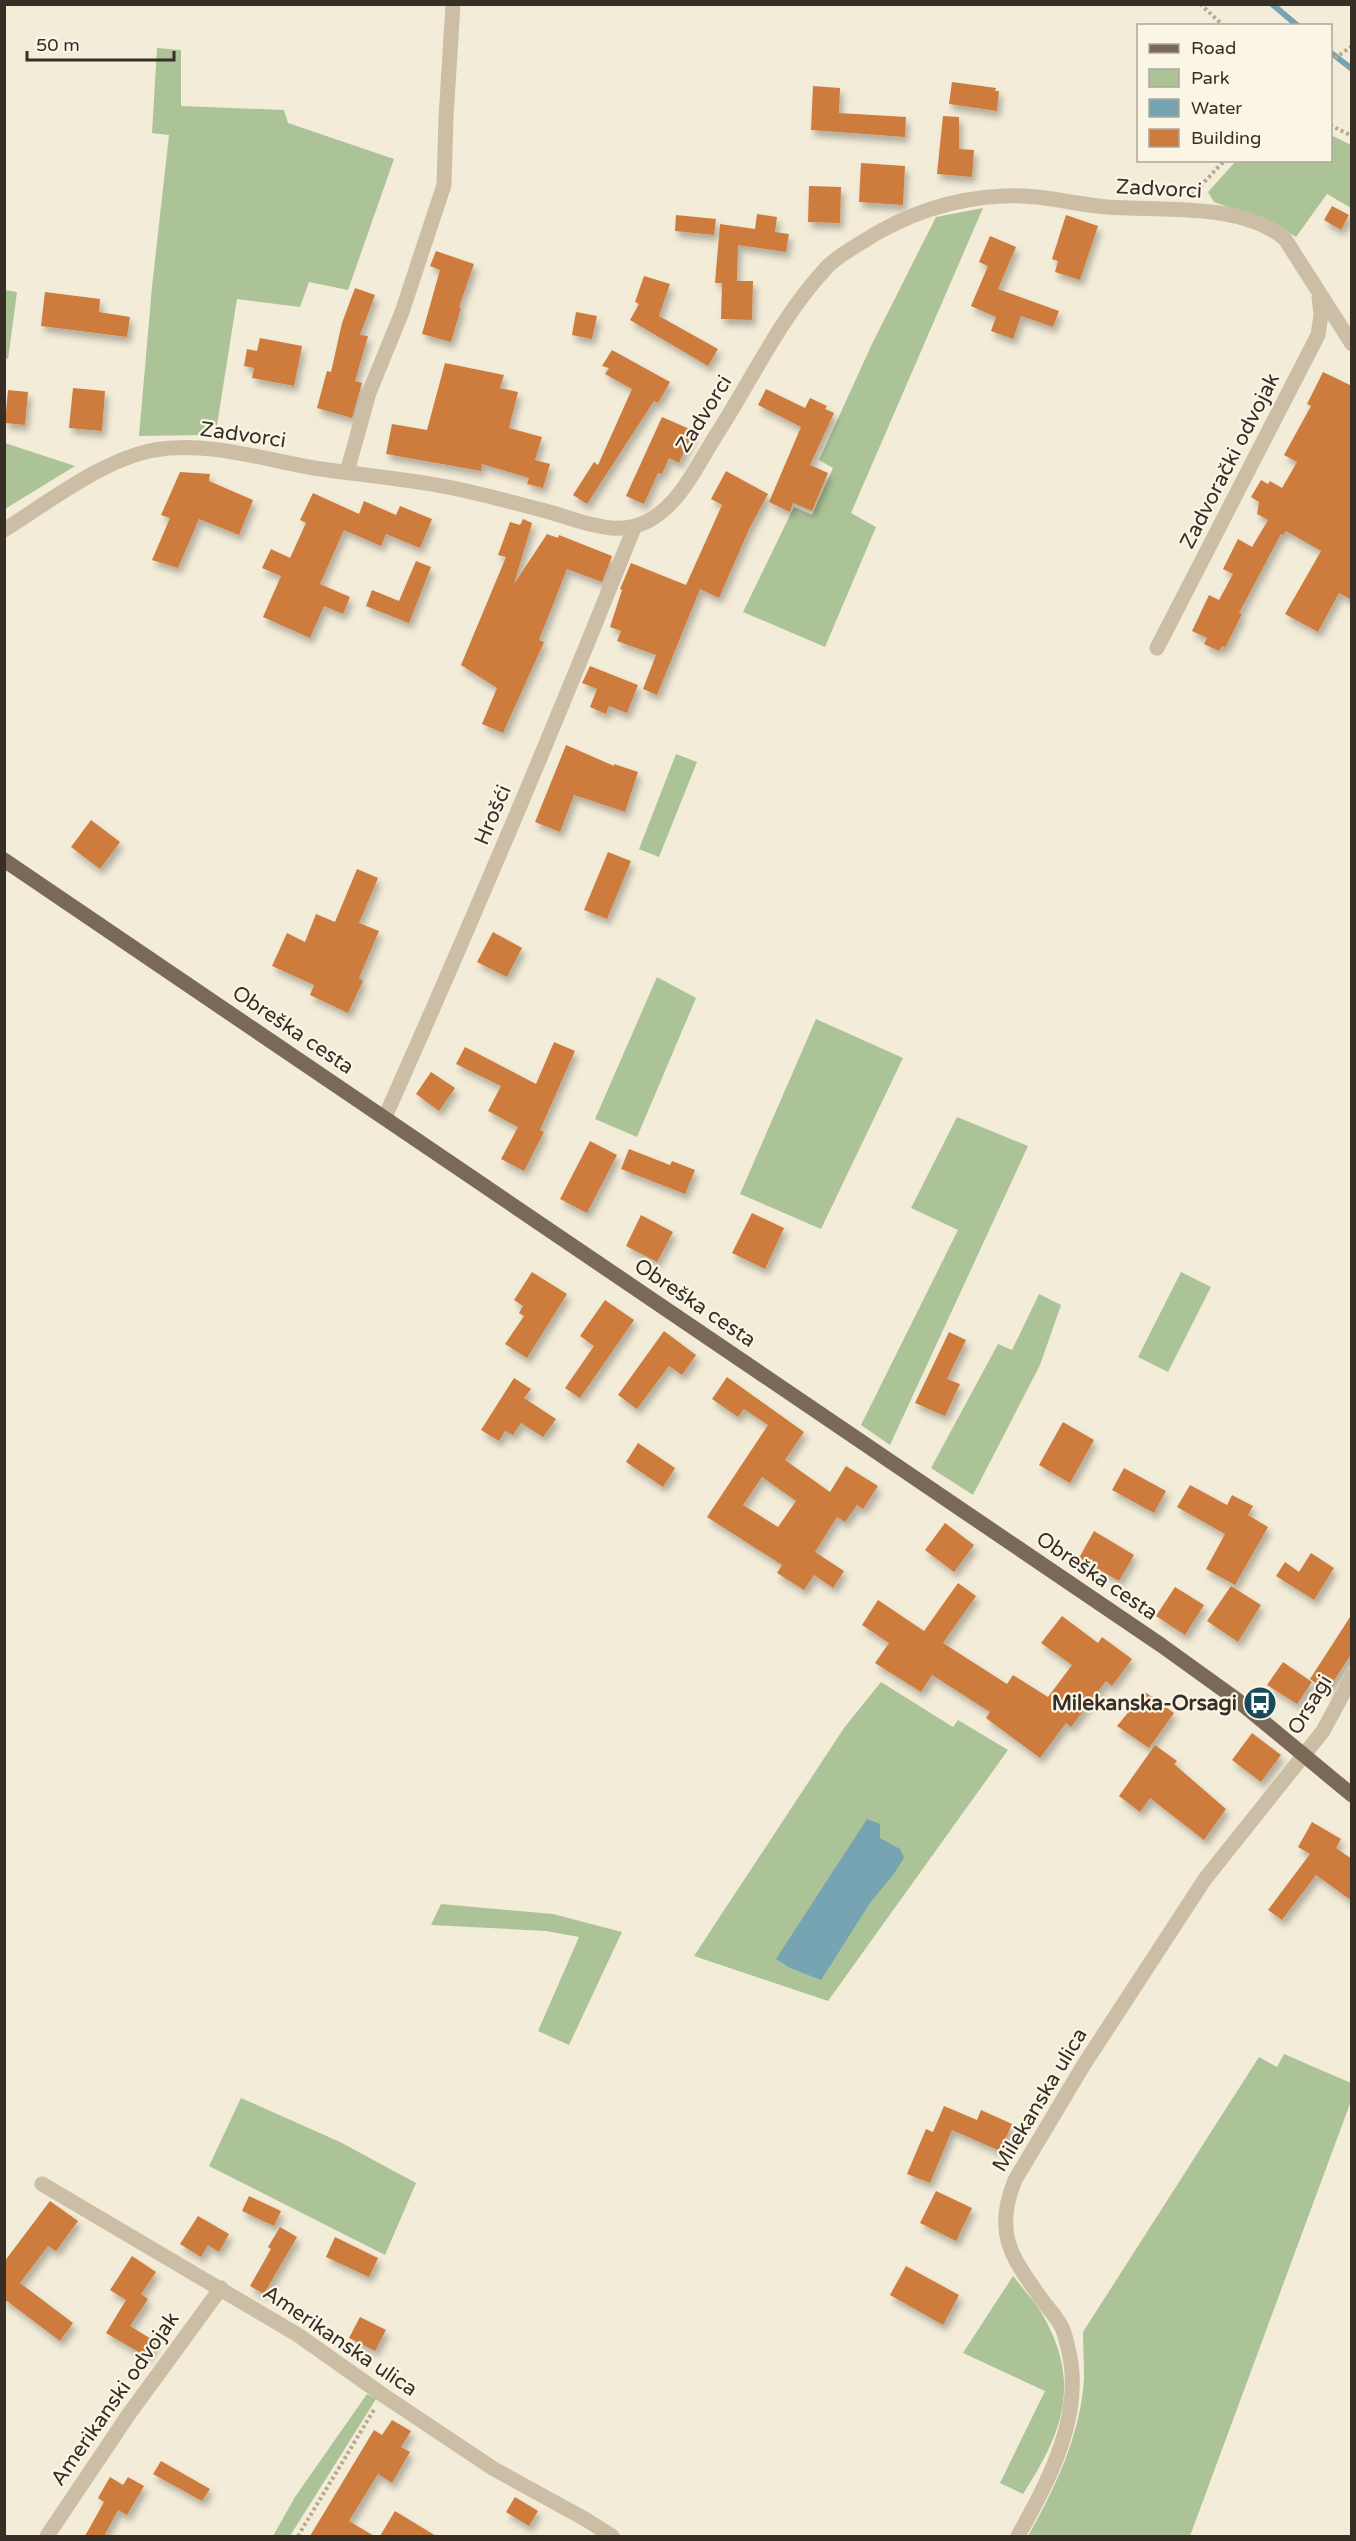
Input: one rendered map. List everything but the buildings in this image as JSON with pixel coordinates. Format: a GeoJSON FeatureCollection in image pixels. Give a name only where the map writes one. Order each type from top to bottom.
{"type":"FeatureCollection","features":[{"type":"Feature","properties":{"kind":"main road","name":"Obreška cesta"},"geometry":{"type":"LineString","coordinates":[[4,860],[1161,1645],[1236,1699],[1352,1795]]}},
{"type":"Feature","properties":{"kind":"street"},"geometry":{"type":"LineString","coordinates":[[346,472],[369,393],[402,312],[444,185],[453,4]]}},
{"type":"Feature","properties":{"kind":"street","name":"Zadvorci"},"geometry":{"type":"LineString","coordinates":[[4,530],[103,469],[130,456],[152,451],[198,448],[226,450],[471,492],[612,528],[634,528],[664,512],[677,497],[732,411],[769,346],[806,292],[832,262],[866,239],[909,216],[958,200],[1007,195],[1049,197],[1092,206],[1180,208],[1227,215],[1276,230],[1286,239],[1352,344]]}},
{"type":"Feature","properties":{"kind":"street","name":"Zadvorački odvojak"},"geometry":{"type":"LineString","coordinates":[[1157,648],[1318,335],[1322,315],[1316,288]]}},
{"type":"Feature","properties":{"kind":"street","name":"Hrošći"},"geometry":{"type":"LineString","coordinates":[[385,1117],[469,927],[576,674],[634,528]]}},
{"type":"Feature","properties":{"kind":"street","name":"Orsagi"},"geometry":{"type":"LineString","coordinates":[[1304,1755],[1323,1731],[1352,1677]]}},
{"type":"Feature","properties":{"kind":"street","name":"Milekanska ulica"},"geometry":{"type":"LineString","coordinates":[[1018,2536],[1035,2506],[1055,2460],[1068,2424],[1073,2392],[1071,2359],[1062,2327],[1018,2267],[1008,2248],[1005,2234],[1008,2197],[1015,2180],[1083,2066],[1205,1879],[1304,1755]]}},
{"type":"Feature","properties":{"kind":"street","name":"Amerikanska ulica"},"geometry":{"type":"LineString","coordinates":[[42,2184],[222,2288],[298,2335],[494,2469],[612,2536]]}},
{"type":"Feature","properties":{"kind":"street","name":"Amerikanski odvojak"},"geometry":{"type":"LineString","coordinates":[[47,2536],[129,2414],[222,2288]]}},
{"type":"Feature","properties":{"kind":"path"},"geometry":{"type":"LineString","coordinates":[[1200,4],[1222,24]]}},
{"type":"Feature","properties":{"kind":"path"},"geometry":{"type":"LineString","coordinates":[[1332,61],[1352,46]]}},
{"type":"Feature","properties":{"kind":"path"},"geometry":{"type":"LineString","coordinates":[[1332,126],[1352,136]]}},
{"type":"Feature","properties":{"kind":"path"},"geometry":{"type":"LineString","coordinates":[[1180,208],[1223,162]]}},
{"type":"Feature","properties":{"kind":"path"},"geometry":{"type":"LineString","coordinates":[[298,2536],[383,2395]]}},
{"type":"Feature","properties":{"kind":"green space"},"geometry":{"type":"Polygon","coordinates":[[[157,48],[181,50],[181,106],[284,110],[288,123],[394,159],[348,290],[309,282],[300,307],[237,299],[217,425],[212,424],[204,435],[139,436],[152,287],[169,135],[152,133],[157,48]]]}},
{"type":"Feature","properties":{"kind":"green space"},"geometry":{"type":"Polygon","coordinates":[[[1332,136],[1351,145],[1351,208],[1327,194],[1296,237],[1274,223],[1214,202],[1208,192],[1235,162],[1332,162],[1332,136]]]}},
{"type":"Feature","properties":{"kind":"green space"},"geometry":{"type":"Polygon","coordinates":[[[983,208],[851,513],[876,527],[825,647],[743,612],[794,507],[812,515],[833,468],[819,460],[872,344],[936,217],[983,208]]]}},
{"type":"Feature","properties":{"kind":"green space"},"geometry":{"type":"Polygon","coordinates":[[[5,290],[17,292],[8,359],[5,358],[5,290]]]}},
{"type":"Feature","properties":{"kind":"green space"},"geometry":{"type":"Polygon","coordinates":[[[5,443],[75,466],[5,509],[5,443]]]}},
{"type":"Feature","properties":{"kind":"green space"},"geometry":{"type":"Polygon","coordinates":[[[676,754],[697,762],[659,857],[639,849],[676,754]]]}},
{"type":"Feature","properties":{"kind":"green space"},"geometry":{"type":"Polygon","coordinates":[[[657,977],[696,998],[637,1137],[595,1119],[657,977]]]}},
{"type":"Feature","properties":{"kind":"green space"},"geometry":{"type":"Polygon","coordinates":[[[816,1019],[903,1058],[821,1229],[740,1194],[816,1019]]]}},
{"type":"Feature","properties":{"kind":"green space"},"geometry":{"type":"Polygon","coordinates":[[[957,1117],[1028,1146],[890,1445],[861,1425],[958,1230],[911,1208],[957,1117]]]}},
{"type":"Feature","properties":{"kind":"green space"},"geometry":{"type":"Polygon","coordinates":[[[1181,1272],[1211,1287],[1168,1372],[1138,1357],[1181,1272]]]}},
{"type":"Feature","properties":{"kind":"green space"},"geometry":{"type":"Polygon","coordinates":[[[1039,1294],[1061,1305],[1040,1365],[973,1495],[931,1468],[998,1344],[1012,1350],[1039,1294]]]}},
{"type":"Feature","properties":{"kind":"green space"},"geometry":{"type":"Polygon","coordinates":[[[881,1682],[953,1727],[958,1720],[1008,1750],[828,2001],[694,1956],[844,1728],[881,1682]]]}},
{"type":"Feature","properties":{"kind":"green space"},"geometry":{"type":"Polygon","coordinates":[[[441,1904],[553,1914],[622,1932],[569,2045],[538,2031],[579,1937],[546,1931],[431,1925],[441,1904]]]}},
{"type":"Feature","properties":{"kind":"green space"},"geometry":{"type":"Polygon","coordinates":[[[1284,2054],[1351,2083],[1351,2101],[1190,2536],[1028,2536],[1057,2480],[1078,2420],[1084,2378],[1083,2332],[1259,2057],[1277,2067],[1284,2054]]]}},
{"type":"Feature","properties":{"kind":"green space"},"geometry":{"type":"Polygon","coordinates":[[[241,2098],[340,2142],[416,2183],[385,2255],[209,2166],[241,2098]]]}},
{"type":"Feature","properties":{"kind":"green space"},"geometry":{"type":"Polygon","coordinates":[[[1013,2276],[1035,2303],[1057,2345],[1063,2368],[1064,2389],[1062,2410],[1056,2431],[1048,2451],[1023,2494],[1000,2483],[1045,2391],[963,2353],[1013,2276]]]}},
{"type":"Feature","properties":{"kind":"green space"},"geometry":{"type":"Polygon","coordinates":[[[367,2394],[376,2399],[290,2536],[273,2536],[295,2497],[367,2394]]]}},
{"type":"Feature","properties":{"kind":"water"},"geometry":{"type":"Polygon","coordinates":[[[867,1819],[880,1824],[880,1838],[900,1849],[904,1858],[870,1903],[821,1980],[790,1968],[776,1959],[867,1819]]]}},
{"type":"Feature","properties":{"kind":"waterway"},"geometry":{"type":"LineString","coordinates":[[1272,4],[1296,24]]}},
{"type":"Feature","properties":{"kind":"waterway"},"geometry":{"type":"LineString","coordinates":[[1332,54],[1352,69]]}},
{"type":"Feature","properties":{"kind":"place","name":"Milekanska-Orsagi"},"geometry":{"type":"Point","coordinates":[1260,1703]}}]}
